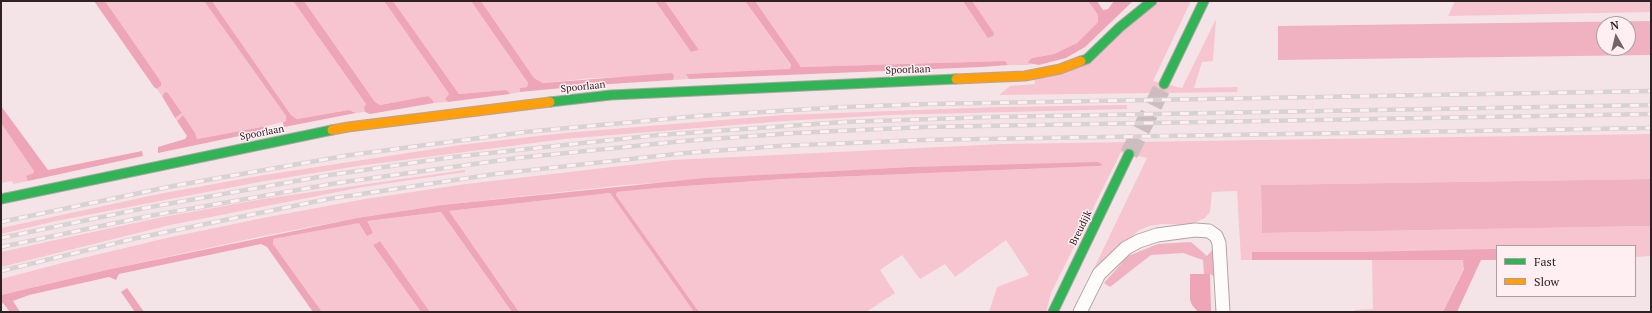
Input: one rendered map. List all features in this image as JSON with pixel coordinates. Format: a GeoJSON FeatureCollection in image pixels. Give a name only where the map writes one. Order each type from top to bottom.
{"type":"FeatureCollection","features":[{"type":"Feature","properties":{"kind":"street","name":"Spoorlaan"},"geometry":{"type":"LineString","coordinates":[[1,199],[348,127],[490,108],[619,95],[1025,76],[1060,69],[1087,59],[1120,27],[1152,1]]}},
{"type":"Feature","properties":{"kind":"street"},"geometry":{"type":"LineString","coordinates":[[1164,84],[1204,1]]}},
{"type":"Feature","properties":{"kind":"street","name":"Breudijk"},"geometry":{"type":"LineString","coordinates":[[1053,312],[1129,154]]}},
{"type":"Feature","properties":{"kind":"street"},"geometry":{"type":"LineString","coordinates":[[1080,312],[1099,274],[1126,248],[1139,240],[1156,235],[1194,230],[1209,231],[1216,236],[1219,243],[1223,312]]}},
{"type":"Feature","properties":{"kind":"shaded area"},"geometry":{"type":"Polygon","coordinates":[[[94,1],[105,1],[161,82],[161,86],[157,89],[154,87],[94,1]]]}},
{"type":"Feature","properties":{"kind":"shaded area"},"geometry":{"type":"Polygon","coordinates":[[[105,1],[204,1],[286,116],[286,121],[197,139],[183,115],[177,121],[175,118],[182,113],[168,93],[163,94],[162,96],[157,89],[161,86],[105,1]]]}},
{"type":"Feature","properties":{"kind":"shaded area"},"geometry":{"type":"Polygon","coordinates":[[[204,1],[212,1],[291,115],[297,119],[349,110],[356,113],[284,127],[283,122],[286,121],[286,116],[204,1]]]}},
{"type":"Feature","properties":{"kind":"shaded area"},"geometry":{"type":"Polygon","coordinates":[[[212,1],[293,1],[366,104],[364,107],[365,112],[356,113],[349,110],[297,119],[291,115],[212,1]]]}},
{"type":"Feature","properties":{"kind":"shaded area"},"geometry":{"type":"Polygon","coordinates":[[[293,1],[304,1],[375,102],[380,105],[428,96],[434,103],[370,114],[365,112],[364,107],[366,104],[293,1]]]}},
{"type":"Feature","properties":{"kind":"shaded area"},"geometry":{"type":"Polygon","coordinates":[[[304,1],[384,1],[449,94],[445,99],[448,102],[434,103],[428,96],[380,105],[375,102],[304,1]]]}},
{"type":"Feature","properties":{"kind":"shaded area"},"geometry":{"type":"Polygon","coordinates":[[[384,1],[393,1],[459,94],[505,90],[510,94],[448,102],[445,99],[449,94],[384,1]]]}},
{"type":"Feature","properties":{"kind":"shaded area"},"geometry":{"type":"Polygon","coordinates":[[[393,1],[471,1],[528,83],[527,87],[520,88],[520,92],[510,94],[505,90],[459,94],[393,1]]]}},
{"type":"Feature","properties":{"kind":"shaded area"},"geometry":{"type":"Polygon","coordinates":[[[471,1],[481,1],[534,78],[543,83],[672,73],[674,76],[673,80],[520,92],[520,88],[527,87],[528,83],[471,1]]]}},
{"type":"Feature","properties":{"kind":"shaded area"},"geometry":{"type":"Polygon","coordinates":[[[481,1],[655,1],[691,52],[699,50],[665,1],[745,1],[791,66],[790,70],[686,74],[689,79],[673,80],[674,76],[593,78],[543,83],[534,78],[481,1]]]}},
{"type":"Feature","properties":{"kind":"shaded area"},"geometry":{"type":"Polygon","coordinates":[[[655,1],[665,1],[699,50],[691,52],[655,1]]]}},
{"type":"Feature","properties":{"kind":"shaded area"},"geometry":{"type":"Polygon","coordinates":[[[745,1],[755,1],[801,67],[1005,61],[1008,65],[689,79],[686,74],[790,69],[791,65],[745,1]]]}},
{"type":"Feature","properties":{"kind":"shaded area"},"geometry":{"type":"Polygon","coordinates":[[[755,1],[1088,1],[1098,15],[1098,22],[1077,43],[1054,54],[1032,58],[1033,64],[1008,65],[1005,61],[801,67],[755,1]]]}},
{"type":"Feature","properties":{"kind":"shaded area"},"geometry":{"type":"Polygon","coordinates":[[[963,1],[972,1],[994,33],[993,36],[988,38],[963,1]]]}},
{"type":"Feature","properties":{"kind":"shaded area"},"geometry":{"type":"Polygon","coordinates":[[[1088,1],[1097,1],[1103,10],[1108,9],[1114,1],[1133,1],[1085,47],[1066,58],[1039,65],[1028,63],[1032,58],[1054,54],[1077,43],[1098,22],[1098,15],[1088,1]]]}},
{"type":"Feature","properties":{"kind":"shaded area"},"geometry":{"type":"Polygon","coordinates":[[[1157,1],[1191,1],[1153,81],[1182,88],[1216,19],[1213,61],[1202,62],[1194,88],[1238,87],[1237,92],[999,95],[1010,86],[1035,84],[1034,79],[1082,66],[1157,1]]]}},
{"type":"Feature","properties":{"kind":"shaded area"},"geometry":{"type":"Polygon","coordinates":[[[1455,1],[1651,1],[1651,12],[1448,16],[1455,1]]]}},
{"type":"Feature","properties":{"kind":"shaded area"},"geometry":{"type":"Polygon","coordinates":[[[1636,21],[1651,21],[1651,55],[1636,55],[1636,21]]]}},
{"type":"Feature","properties":{"kind":"shaded area"},"geometry":{"type":"Polygon","coordinates":[[[1596,22],[1596,56],[1278,60],[1278,26],[1596,22]]]}},
{"type":"Feature","properties":{"kind":"shaded area"},"geometry":{"type":"Polygon","coordinates":[[[165,92],[168,93],[182,113],[175,118],[162,96],[165,92]]]}},
{"type":"Feature","properties":{"kind":"shaded area"},"geometry":{"type":"Polygon","coordinates":[[[1127,105],[1127,109],[889,115],[784,121],[564,139],[358,166],[259,182],[56,221],[1,234],[1,228],[159,194],[258,176],[460,145],[564,133],[783,115],[999,107],[1127,105]]]}},
{"type":"Feature","properties":{"kind":"shaded area"},"geometry":{"type":"Polygon","coordinates":[[[1,106],[48,170],[142,151],[143,156],[28,181],[26,176],[34,173],[34,171],[1,123],[1,106]]]}},
{"type":"Feature","properties":{"kind":"shaded area"},"geometry":{"type":"Polygon","coordinates":[[[183,115],[195,133],[197,139],[267,126],[268,130],[158,153],[158,147],[185,139],[187,136],[177,121],[183,115]]]}},
{"type":"Feature","properties":{"kind":"shaded area"},"geometry":{"type":"Polygon","coordinates":[[[1,123],[35,171],[28,178],[28,181],[13,184],[12,181],[1,183],[1,123]]]}},
{"type":"Feature","properties":{"kind":"shaded area"},"geometry":{"type":"Polygon","coordinates":[[[1651,134],[1651,179],[1261,185],[1262,233],[1651,226],[1651,256],[1636,257],[1636,245],[1496,245],[1496,260],[1481,260],[1464,268],[1443,312],[1354,312],[1354,310],[1373,309],[1372,260],[1241,260],[1237,191],[1212,192],[1210,212],[1205,218],[1188,225],[1162,224],[1149,226],[1138,231],[1128,240],[1077,312],[1073,312],[1147,158],[1121,152],[1051,293],[1046,312],[989,312],[997,287],[1029,275],[1006,240],[955,277],[945,264],[920,279],[902,255],[880,270],[895,293],[866,312],[699,312],[616,195],[617,192],[658,188],[784,179],[1103,165],[910,167],[783,174],[625,185],[442,205],[357,218],[263,236],[1,295],[1,279],[171,237],[365,199],[466,184],[672,160],[1002,144],[1651,134]]]}},
{"type":"Feature","properties":{"kind":"shaded area"},"geometry":{"type":"Polygon","coordinates":[[[1098,162],[1103,165],[784,179],[617,192],[616,195],[699,312],[694,312],[610,193],[449,211],[519,312],[512,312],[441,212],[367,221],[373,233],[367,236],[359,223],[273,239],[273,244],[322,312],[313,312],[267,247],[261,244],[119,274],[116,280],[109,277],[29,295],[13,301],[20,312],[10,312],[3,303],[1,304],[1,295],[111,269],[357,218],[442,205],[705,178],[910,167],[1098,162]]]}},
{"type":"Feature","properties":{"kind":"shaded area"},"geometry":{"type":"Polygon","coordinates":[[[465,170],[465,172],[363,187],[170,225],[1,267],[1,252],[163,217],[263,199],[465,170]]]}},
{"type":"Feature","properties":{"kind":"shaded area"},"geometry":{"type":"Polygon","coordinates":[[[1651,179],[1651,226],[1262,233],[1261,185],[1651,179]]]}},
{"type":"Feature","properties":{"kind":"shaded area"},"geometry":{"type":"Polygon","coordinates":[[[610,193],[694,312],[519,312],[449,211],[610,193]]]}},
{"type":"Feature","properties":{"kind":"shaded area"},"geometry":{"type":"Polygon","coordinates":[[[441,212],[512,312],[430,312],[380,241],[373,245],[421,312],[322,312],[273,244],[273,239],[367,221],[441,212]]]}},
{"type":"Feature","properties":{"kind":"shaded area"},"geometry":{"type":"Polygon","coordinates":[[[380,241],[430,312],[421,312],[373,245],[380,241]]]}},
{"type":"Feature","properties":{"kind":"shaded area"},"geometry":{"type":"Polygon","coordinates":[[[1191,242],[1207,256],[1213,249],[1217,278],[1210,274],[1204,274],[1203,260],[1183,253],[1151,255],[1110,287],[1104,283],[1128,256],[1158,244],[1191,242]]]}},
{"type":"Feature","properties":{"kind":"shaded area"},"geometry":{"type":"Polygon","coordinates":[[[1496,249],[1496,260],[1481,260],[1457,312],[1443,312],[1464,269],[1463,260],[1252,260],[1252,252],[1361,252],[1496,249]]]}},
{"type":"Feature","properties":{"kind":"shaded area"},"geometry":{"type":"Polygon","coordinates":[[[1190,274],[1210,274],[1211,312],[1198,312],[1192,305],[1190,300],[1190,274]]]}},
{"type":"Feature","properties":{"kind":"shaded area"},"geometry":{"type":"Polygon","coordinates":[[[127,288],[144,312],[135,312],[121,292],[127,288]]]}},
{"type":"Feature","properties":{"kind":"tunnel"},"geometry":{"type":"LineString","coordinates":[[1129,154],[1164,84]]}},
{"type":"Feature","properties":{"kind":"railway"},"geometry":{"type":"LineString","coordinates":[[1,222],[173,186],[350,155],[525,132],[698,116],[844,107],[929,104],[1651,91]]}},
{"type":"Feature","properties":{"kind":"railway"},"geometry":{"type":"LineString","coordinates":[[1,238],[145,208],[330,175],[453,157],[658,135],[844,122],[991,117],[1651,105]]}},
{"type":"Feature","properties":{"kind":"railway"},"geometry":{"type":"LineString","coordinates":[[1,247],[149,216],[337,183],[517,158],[684,141],[794,133],[925,127],[1651,114]]}},
{"type":"Feature","properties":{"kind":"railway"},"geometry":{"type":"LineString","coordinates":[[1,271],[137,238],[328,199],[495,174],[685,153],[779,146],[921,140],[1651,128]]}},
{"type":"Feature","properties":{"kind":"traffic: fast"},"geometry":{"type":"LineString","coordinates":[[1081,61],[1087,59],[1120,27],[1152,1]]}},
{"type":"Feature","properties":{"kind":"traffic: fast"},"geometry":{"type":"LineString","coordinates":[[1164,84],[1204,1]]}},
{"type":"Feature","properties":{"kind":"traffic: fast"},"geometry":{"type":"LineString","coordinates":[[550,102],[611,95],[956,79]]}},
{"type":"Feature","properties":{"kind":"traffic: fast"},"geometry":{"type":"LineString","coordinates":[[1,199],[332,130]]}},
{"type":"Feature","properties":{"kind":"traffic: fast"},"geometry":{"type":"LineString","coordinates":[[1053,312],[1129,154]]}},
{"type":"Feature","properties":{"kind":"traffic: slow"},"geometry":{"type":"LineString","coordinates":[[956,79],[1025,76],[1060,69],[1081,61]]}},
{"type":"Feature","properties":{"kind":"traffic: slow"},"geometry":{"type":"LineString","coordinates":[[332,130],[550,102]]}}]}
